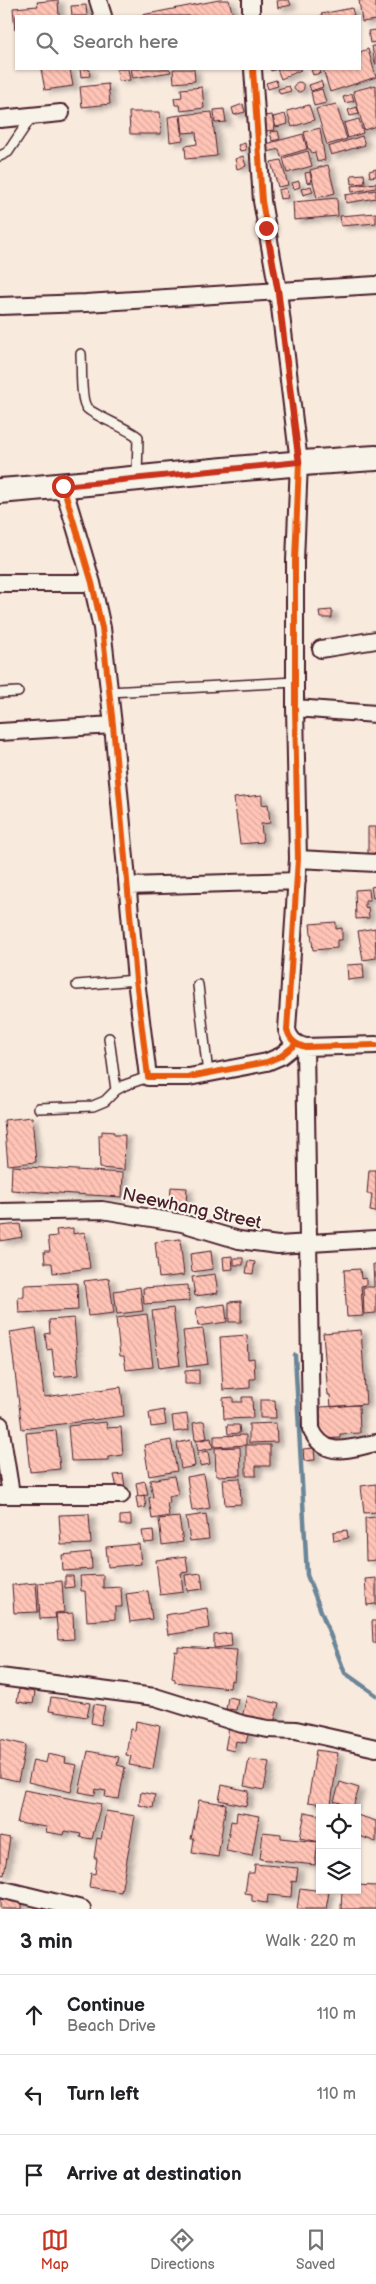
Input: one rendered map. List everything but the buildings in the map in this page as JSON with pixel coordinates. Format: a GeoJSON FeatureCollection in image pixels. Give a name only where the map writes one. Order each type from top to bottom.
{"type":"FeatureCollection","features":[{"type":"Feature","properties":{"kind":"street"},"geometry":{"type":"LineString","coordinates":[[98,0],[103,15]]}},
{"type":"Feature","properties":{"kind":"street"},"geometry":{"type":"LineString","coordinates":[[251,0],[252,15]]}},
{"type":"Feature","properties":{"kind":"street"},"geometry":{"type":"LineString","coordinates":[[253,70],[262,200],[278,291],[299,462],[295,561],[298,860],[287,1030],[289,1037],[300,1046],[311,1429],[315,1438],[325,1447],[338,1451],[376,1443]]}},
{"type":"Feature","properties":{"kind":"street"},"geometry":{"type":"LineString","coordinates":[[0,119],[60,113]]}},
{"type":"Feature","properties":{"kind":"street"},"geometry":{"type":"LineString","coordinates":[[0,306],[86,304],[376,285]]}},
{"type":"Feature","properties":{"kind":"street"},"geometry":{"type":"LineString","coordinates":[[0,491],[137,480],[299,462],[376,458]]}},
{"type":"Feature","properties":{"kind":"street"},"geometry":{"type":"LineString","coordinates":[[63,486],[92,583],[102,628],[113,726],[136,980],[148,1077],[189,1078],[267,1062],[300,1046],[376,1045]]}},
{"type":"Feature","properties":{"kind":"street"},"geometry":{"type":"LineString","coordinates":[[0,583],[92,583]]}},
{"type":"Feature","properties":{"kind":"street"},"geometry":{"type":"LineString","coordinates":[[321,649],[376,640]]}},
{"type":"Feature","properties":{"kind":"street"},"geometry":{"type":"LineString","coordinates":[[295,708],[376,714]]}},
{"type":"Feature","properties":{"kind":"street"},"geometry":{"type":"LineString","coordinates":[[0,732],[113,726]]}},
{"type":"Feature","properties":{"kind":"street"},"geometry":{"type":"LineString","coordinates":[[298,860],[376,863]]}},
{"type":"Feature","properties":{"kind":"street"},"geometry":{"type":"LineString","coordinates":[[128,886],[296,881]]}},
{"type":"Feature","properties":{"kind":"street","name":"Neewhang Street"},"geometry":{"type":"LineString","coordinates":[[0,1212],[102,1210],[182,1223],[240,1240],[278,1245],[306,1245],[376,1239]]}},
{"type":"Feature","properties":{"kind":"street"},"geometry":{"type":"LineString","coordinates":[[0,1425],[5,1495],[121,1495]]}},
{"type":"Feature","properties":{"kind":"street"},"geometry":{"type":"LineString","coordinates":[[0,1677],[155,1696],[242,1724],[268,1729],[296,1730],[376,1748]]}},
{"type":"Feature","properties":{"kind":"street"},"geometry":{"type":"LineString","coordinates":[[0,1890],[82,1909]]}},
{"type":"Feature","properties":{"kind":"lane"},"geometry":{"type":"LineString","coordinates":[[0,156],[8,152],[32,116]]}},
{"type":"Feature","properties":{"kind":"lane"},"geometry":{"type":"LineString","coordinates":[[81,354],[84,402],[88,410],[128,428],[138,437],[137,480]]}},
{"type":"Feature","properties":{"kind":"lane"},"geometry":{"type":"LineString","coordinates":[[109,692],[295,682]]}},
{"type":"Feature","properties":{"kind":"lane"},"geometry":{"type":"LineString","coordinates":[[0,694],[18,692]]}},
{"type":"Feature","properties":{"kind":"lane"},"geometry":{"type":"LineString","coordinates":[[77,985],[136,980]]}},
{"type":"Feature","properties":{"kind":"lane"},"geometry":{"type":"LineString","coordinates":[[198,986],[208,1074]]}},
{"type":"Feature","properties":{"kind":"lane"},"geometry":{"type":"LineString","coordinates":[[110,1038],[116,1090]]}},
{"type":"Feature","properties":{"kind":"lane"},"geometry":{"type":"LineString","coordinates":[[39,1108],[93,1106],[105,1101],[116,1090],[148,1077]]}},
{"type":"Feature","properties":{"kind":"waterway"},"geometry":{"type":"LineString","coordinates":[[295,1355],[307,1575],[345,1673],[376,1695]]}},
{"type":"Feature","properties":{"kind":"cycle path"},"geometry":{"type":"LineString","coordinates":[[253,70],[262,201],[278,291],[299,462],[295,561],[298,859],[287,1030],[293,1041],[305,1047],[376,1045]]}},
{"type":"Feature","properties":{"kind":"cycle path"},"geometry":{"type":"LineString","coordinates":[[63,486],[92,583],[102,628],[113,725],[136,980],[148,1077],[189,1077],[267,1062],[281,1056],[296,1044]]}},
{"type":"Feature","properties":{"kind":"route"},"geometry":{"type":"LineString","coordinates":[[63,486],[137,480],[299,462],[278,291],[266,228]]}}]}
